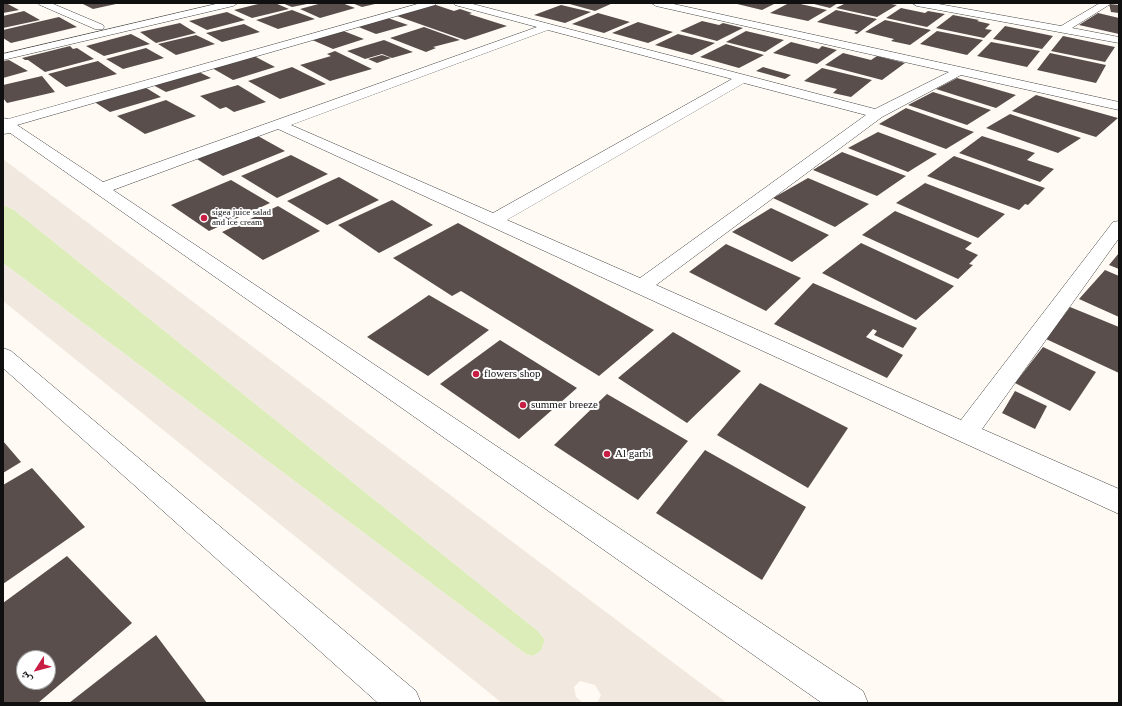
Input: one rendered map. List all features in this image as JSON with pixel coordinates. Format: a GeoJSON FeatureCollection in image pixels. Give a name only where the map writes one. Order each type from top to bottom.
{"type":"FeatureCollection","features":[{"type":"Feature","properties":{"kind":"street"},"geometry":{"type":"LineString","coordinates":[[43,3],[99,27]]}},
{"type":"Feature","properties":{"kind":"street"},"geometry":{"type":"LineString","coordinates":[[3,50],[203,3]]}},
{"type":"Feature","properties":{"kind":"street"},"geometry":{"type":"LineString","coordinates":[[3,57],[233,3]]}},
{"type":"Feature","properties":{"kind":"street"},"geometry":{"type":"LineString","coordinates":[[6,127],[432,3]]}},
{"type":"Feature","properties":{"kind":"street"},"geometry":{"type":"LineString","coordinates":[[458,3],[877,114]]}},
{"type":"Feature","properties":{"kind":"street"},"geometry":{"type":"LineString","coordinates":[[656,3],[1119,106]]}},
{"type":"Feature","properties":{"kind":"street"},"geometry":{"type":"LineString","coordinates":[[689,3],[1119,96]]}},
{"type":"Feature","properties":{"kind":"street"},"geometry":{"type":"LineString","coordinates":[[917,3],[1119,40]]}},
{"type":"Feature","properties":{"kind":"street"},"geometry":{"type":"LineString","coordinates":[[1062,30],[1101,4]]}},
{"type":"Feature","properties":{"kind":"street"},"geometry":{"type":"LineString","coordinates":[[100,189],[547,27]]}},
{"type":"Feature","properties":{"kind":"street"},"geometry":{"type":"LineString","coordinates":[[641,288],[877,114],[962,70]]}},
{"type":"Feature","properties":{"kind":"street"},"geometry":{"type":"LineString","coordinates":[[492,221],[743,78]]}},
{"type":"Feature","properties":{"kind":"street"},"geometry":{"type":"LineString","coordinates":[[278,124],[1119,502]]}},
{"type":"Feature","properties":{"kind":"street"},"geometry":{"type":"LineString","coordinates":[[6,127],[100,189],[851,703]]}},
{"type":"Feature","properties":{"kind":"street"},"geometry":{"type":"LineString","coordinates":[[965,433],[1119,226]]}},
{"type":"Feature","properties":{"kind":"street"},"geometry":{"type":"LineString","coordinates":[[3,356],[404,703]]}},
{"type":"Feature","properties":{"kind":"green space"},"geometry":{"type":"Polygon","coordinates":[[[3,205],[13,209],[538,631],[545,640],[541,651],[533,656],[527,655],[3,263],[3,205]]]}},
{"type":"Feature","properties":{"kind":"shaded area"},"geometry":{"type":"Polygon","coordinates":[[[3,159],[727,703],[597,703],[601,695],[595,685],[580,681],[574,687],[576,697],[583,703],[502,703],[3,301],[3,263],[527,655],[533,656],[541,651],[545,640],[538,631],[13,209],[3,205],[3,159]]]}},
{"type":"Feature","properties":{"kind":"building"},"geometry":{"type":"Polygon","coordinates":[[[3,3],[6,3],[19,10],[3,13],[3,3]]]}},
{"type":"Feature","properties":{"kind":"building"},"geometry":{"type":"Polygon","coordinates":[[[81,3],[116,3],[116,4],[93,9],[81,3]]]}},
{"type":"Feature","properties":{"kind":"building"},"geometry":{"type":"Polygon","coordinates":[[[262,3],[275,3],[289,9],[252,18],[234,10],[262,3]]]}},
{"type":"Feature","properties":{"kind":"building"},"geometry":{"type":"Polygon","coordinates":[[[282,3],[307,3],[307,4],[292,7],[282,3]]]}},
{"type":"Feature","properties":{"kind":"building"},"geometry":{"type":"Polygon","coordinates":[[[322,3],[342,3],[355,8],[320,18],[300,9],[322,3]]]}},
{"type":"Feature","properties":{"kind":"building"},"geometry":{"type":"Polygon","coordinates":[[[352,3],[375,3],[375,4],[362,7],[352,3]]]}},
{"type":"Feature","properties":{"kind":"building"},"geometry":{"type":"Polygon","coordinates":[[[566,3],[613,3],[595,11],[566,3]]]}},
{"type":"Feature","properties":{"kind":"building"},"geometry":{"type":"Polygon","coordinates":[[[733,3],[776,3],[762,10],[733,3]]]}},
{"type":"Feature","properties":{"kind":"building"},"geometry":{"type":"Polygon","coordinates":[[[789,3],[796,3],[827,10],[808,21],[770,13],[789,3]]]}},
{"type":"Feature","properties":{"kind":"building"},"geometry":{"type":"Polygon","coordinates":[[[810,3],[838,3],[830,8],[810,3]]]}},
{"type":"Feature","properties":{"kind":"building"},"geometry":{"type":"Polygon","coordinates":[[[846,3],[885,3],[897,5],[877,17],[836,8],[846,3]]]}},
{"type":"Feature","properties":{"kind":"building"},"geometry":{"type":"Polygon","coordinates":[[[433,4],[454,11],[460,9],[472,13],[469,14],[507,26],[465,40],[394,15],[433,4]]]}},
{"type":"Feature","properties":{"kind":"building"},"geometry":{"type":"Polygon","coordinates":[[[1109,4],[1119,5],[1119,13],[1111,12],[1109,4]]]}},
{"type":"Feature","properties":{"kind":"building"},"geometry":{"type":"Polygon","coordinates":[[[561,5],[591,12],[565,23],[534,15],[561,5]]]}},
{"type":"Feature","properties":{"kind":"building"},"geometry":{"type":"Polygon","coordinates":[[[901,8],[925,13],[928,11],[945,14],[927,27],[886,18],[901,8]]]}},
{"type":"Feature","properties":{"kind":"building"},"geometry":{"type":"Polygon","coordinates":[[[292,10],[315,19],[278,29],[256,20],[292,10]]]}},
{"type":"Feature","properties":{"kind":"building"},"geometry":{"type":"Polygon","coordinates":[[[836,10],[877,19],[857,34],[854,33],[858,31],[817,22],[836,10]]]}},
{"type":"Feature","properties":{"kind":"building"},"geometry":{"type":"Polygon","coordinates":[[[24,11],[40,20],[3,28],[3,16],[24,11]]]}},
{"type":"Feature","properties":{"kind":"building"},"geometry":{"type":"Polygon","coordinates":[[[227,12],[245,20],[207,30],[189,21],[227,12]]]}},
{"type":"Feature","properties":{"kind":"building"},"geometry":{"type":"Polygon","coordinates":[[[598,13],[630,22],[604,33],[572,24],[598,13]]]}},
{"type":"Feature","properties":{"kind":"building"},"geometry":{"type":"Polygon","coordinates":[[[1098,13],[1119,18],[1119,34],[1079,25],[1098,13]]]}},
{"type":"Feature","properties":{"kind":"building"},"geometry":{"type":"Polygon","coordinates":[[[953,15],[979,20],[977,21],[990,24],[985,29],[992,30],[984,38],[936,28],[953,15]]]}},
{"type":"Feature","properties":{"kind":"building"},"geometry":{"type":"Polygon","coordinates":[[[59,17],[77,27],[11,43],[3,38],[3,30],[59,17]]]}},
{"type":"Feature","properties":{"kind":"building"},"geometry":{"type":"Polygon","coordinates":[[[388,18],[408,25],[376,34],[356,26],[388,18]]]}},
{"type":"Feature","properties":{"kind":"building"},"geometry":{"type":"Polygon","coordinates":[[[885,20],[931,30],[910,45],[891,41],[894,39],[865,32],[885,20]]]}},
{"type":"Feature","properties":{"kind":"building"},"geometry":{"type":"Polygon","coordinates":[[[702,21],[719,25],[723,23],[743,28],[717,41],[680,31],[702,21]]]}},
{"type":"Feature","properties":{"kind":"building"},"geometry":{"type":"Polygon","coordinates":[[[638,22],[673,32],[648,43],[612,33],[638,22]]]}},
{"type":"Feature","properties":{"kind":"building"},"geometry":{"type":"Polygon","coordinates":[[[180,23],[196,33],[156,43],[140,32],[180,23]]]}},
{"type":"Feature","properties":{"kind":"building"},"geometry":{"type":"Polygon","coordinates":[[[244,24],[260,32],[222,42],[206,33],[244,24]]]}},
{"type":"Feature","properties":{"kind":"building"},"geometry":{"type":"Polygon","coordinates":[[[1005,26],[1053,36],[1042,49],[993,39],[1005,26]]]}},
{"type":"Feature","properties":{"kind":"building"},"geometry":{"type":"Polygon","coordinates":[[[424,27],[460,40],[433,47],[436,48],[426,52],[390,38],[424,27]]]}},
{"type":"Feature","properties":{"kind":"building"},"geometry":{"type":"Polygon","coordinates":[[[341,30],[364,39],[333,49],[310,39],[341,30]]]}},
{"type":"Feature","properties":{"kind":"building"},"geometry":{"type":"Polygon","coordinates":[[[746,31],[784,40],[765,52],[726,42],[746,31]]]}},
{"type":"Feature","properties":{"kind":"building"},"geometry":{"type":"Polygon","coordinates":[[[937,31],[983,40],[967,55],[920,44],[937,31]]]}},
{"type":"Feature","properties":{"kind":"building"},"geometry":{"type":"Polygon","coordinates":[[[131,34],[150,44],[104,56],[86,46],[131,34]]]}},
{"type":"Feature","properties":{"kind":"building"},"geometry":{"type":"Polygon","coordinates":[[[678,34],[715,43],[692,55],[655,45],[678,34]]]}},
{"type":"Feature","properties":{"kind":"building"},"geometry":{"type":"Polygon","coordinates":[[[196,35],[215,44],[176,55],[158,44],[196,35]]]}},
{"type":"Feature","properties":{"kind":"building"},"geometry":{"type":"Polygon","coordinates":[[[1063,36],[1115,47],[1105,62],[1051,51],[1063,36]]]}},
{"type":"Feature","properties":{"kind":"building"},"geometry":{"type":"Polygon","coordinates":[[[384,40],[413,52],[392,58],[382,54],[365,59],[347,51],[384,40]]]}},
{"type":"Feature","properties":{"kind":"building"},"geometry":{"type":"Polygon","coordinates":[[[791,42],[819,49],[822,46],[837,50],[817,64],[773,53],[791,42]]]}},
{"type":"Feature","properties":{"kind":"building"},"geometry":{"type":"Polygon","coordinates":[[[991,42],[1040,51],[1027,67],[977,56],[991,42]]]}},
{"type":"Feature","properties":{"kind":"building"},"geometry":{"type":"Polygon","coordinates":[[[726,44],[764,55],[739,68],[700,57],[726,44]]]}},
{"type":"Feature","properties":{"kind":"building"},"geometry":{"type":"Polygon","coordinates":[[[70,46],[73,49],[77,48],[94,59],[45,72],[28,60],[22,58],[70,46]]]}},
{"type":"Feature","properties":{"kind":"building"},"geometry":{"type":"Polygon","coordinates":[[[146,48],[164,58],[123,69],[106,59],[146,48]]]}},
{"type":"Feature","properties":{"kind":"building"},"geometry":{"type":"Polygon","coordinates":[[[335,51],[372,69],[330,81],[300,65],[331,56],[327,54],[335,51]]]}},
{"type":"Feature","properties":{"kind":"building"},"geometry":{"type":"Polygon","coordinates":[[[843,53],[871,60],[877,56],[905,63],[882,80],[825,65],[843,53]]]}},
{"type":"Feature","properties":{"kind":"building"},"geometry":{"type":"Polygon","coordinates":[[[1050,53],[1106,65],[1096,83],[1037,70],[1050,53]]]}},
{"type":"Feature","properties":{"kind":"building"},"geometry":{"type":"Polygon","coordinates":[[[382,55],[391,58],[377,63],[368,59],[382,55]]]}},
{"type":"Feature","properties":{"kind":"building"},"geometry":{"type":"Polygon","coordinates":[[[254,56],[275,67],[233,80],[212,68],[254,56]]]}},
{"type":"Feature","properties":{"kind":"building"},"geometry":{"type":"Polygon","coordinates":[[[9,60],[28,71],[3,78],[3,61],[9,60]]]}},
{"type":"Feature","properties":{"kind":"building"},"geometry":{"type":"Polygon","coordinates":[[[98,61],[117,74],[66,87],[48,74],[98,61]]]}},
{"type":"Feature","properties":{"kind":"building"},"geometry":{"type":"Polygon","coordinates":[[[292,67],[326,84],[280,99],[248,81],[292,67]]]}},
{"type":"Feature","properties":{"kind":"building"},"geometry":{"type":"Polygon","coordinates":[[[763,67],[791,75],[785,79],[756,71],[763,67]]]}},
{"type":"Feature","properties":{"kind":"building"},"geometry":{"type":"Polygon","coordinates":[[[822,68],[872,80],[851,97],[833,93],[837,89],[804,81],[822,68]]]}},
{"type":"Feature","properties":{"kind":"building"},"geometry":{"type":"Polygon","coordinates":[[[197,71],[211,78],[166,92],[153,85],[197,71]]]}},
{"type":"Feature","properties":{"kind":"building"},"geometry":{"type":"Polygon","coordinates":[[[42,76],[55,92],[7,103],[3,98],[3,85],[42,76]]]}},
{"type":"Feature","properties":{"kind":"building"},"geometry":{"type":"Polygon","coordinates":[[[957,78],[1016,95],[996,108],[936,89],[957,78]]]}},
{"type":"Feature","properties":{"kind":"building"},"geometry":{"type":"Polygon","coordinates":[[[238,85],[266,102],[234,112],[226,107],[220,109],[200,96],[238,85]]]}},
{"type":"Feature","properties":{"kind":"building"},"geometry":{"type":"Polygon","coordinates":[[[143,86],[161,97],[110,112],[93,101],[143,86]]]}},
{"type":"Feature","properties":{"kind":"building"},"geometry":{"type":"Polygon","coordinates":[[[933,92],[991,110],[967,125],[908,105],[933,92]]]}},
{"type":"Feature","properties":{"kind":"building"},"geometry":{"type":"Polygon","coordinates":[[[1036,95],[1118,118],[1096,137],[1012,111],[1036,95]]]}},
{"type":"Feature","properties":{"kind":"building"},"geometry":{"type":"Polygon","coordinates":[[[166,100],[196,116],[145,134],[117,116],[166,100]]]}},
{"type":"Feature","properties":{"kind":"building"},"geometry":{"type":"Polygon","coordinates":[[[906,108],[974,132],[946,149],[879,124],[906,108]]]}},
{"type":"Feature","properties":{"kind":"building"},"geometry":{"type":"Polygon","coordinates":[[[1010,114],[1081,138],[1058,153],[986,128],[1010,114]]]}},
{"type":"Feature","properties":{"kind":"building"},"geometry":{"type":"Polygon","coordinates":[[[878,132],[937,154],[908,172],[848,148],[878,132]]]}},
{"type":"Feature","properties":{"kind":"building"},"geometry":{"type":"Polygon","coordinates":[[[258,136],[285,151],[223,176],[197,159],[258,136]]]}},
{"type":"Feature","properties":{"kind":"building"},"geometry":{"type":"Polygon","coordinates":[[[982,136],[1035,153],[1027,160],[1054,169],[1040,182],[959,153],[982,136]]]}},
{"type":"Feature","properties":{"kind":"building"},"geometry":{"type":"Polygon","coordinates":[[[842,152],[906,176],[877,196],[813,170],[842,152]]]}},
{"type":"Feature","properties":{"kind":"building"},"geometry":{"type":"Polygon","coordinates":[[[291,155],[328,174],[277,198],[241,176],[291,155]]]}},
{"type":"Feature","properties":{"kind":"building"},"geometry":{"type":"Polygon","coordinates":[[[954,156],[1045,188],[1028,205],[1025,204],[1019,210],[927,176],[954,156]]]}},
{"type":"Feature","properties":{"kind":"building"},"geometry":{"type":"Polygon","coordinates":[[[339,177],[379,200],[327,225],[287,201],[339,177]]]}},
{"type":"Feature","properties":{"kind":"building"},"geometry":{"type":"Polygon","coordinates":[[[808,178],[869,204],[835,227],[773,198],[808,178]]]}},
{"type":"Feature","properties":{"kind":"building"},"geometry":{"type":"Polygon","coordinates":[[[231,180],[270,203],[209,231],[171,205],[231,180]]]}},
{"type":"Feature","properties":{"kind":"building"},"geometry":{"type":"Polygon","coordinates":[[[925,183],[1005,214],[978,238],[896,203],[925,183]]]}},
{"type":"Feature","properties":{"kind":"building"},"geometry":{"type":"Polygon","coordinates":[[[392,200],[433,225],[379,253],[338,225],[392,200]]]}},
{"type":"Feature","properties":{"kind":"building"},"geometry":{"type":"Polygon","coordinates":[[[278,206],[320,231],[263,260],[222,232],[278,206]]]}},
{"type":"Feature","properties":{"kind":"building"},"geometry":{"type":"Polygon","coordinates":[[[771,208],[829,235],[792,262],[732,232],[771,208]]]}},
{"type":"Feature","properties":{"kind":"building"},"geometry":{"type":"Polygon","coordinates":[[[895,211],[972,243],[965,249],[978,255],[969,264],[973,265],[958,279],[862,235],[895,211]]]}},
{"type":"Feature","properties":{"kind":"building"},"geometry":{"type":"Polygon","coordinates":[[[458,223],[654,330],[599,376],[461,291],[452,296],[393,258],[458,223]]]}},
{"type":"Feature","properties":{"kind":"building"},"geometry":{"type":"Polygon","coordinates":[[[861,243],[954,286],[916,320],[822,273],[861,243]]]}},
{"type":"Feature","properties":{"kind":"building"},"geometry":{"type":"Polygon","coordinates":[[[726,244],[801,278],[766,311],[689,272],[726,244]]]}},
{"type":"Feature","properties":{"kind":"building"},"geometry":{"type":"Polygon","coordinates":[[[1119,253],[1119,269],[1109,265],[1119,253]]]}},
{"type":"Feature","properties":{"kind":"building"},"geometry":{"type":"Polygon","coordinates":[[[1105,270],[1119,276],[1119,317],[1079,299],[1105,270]]]}},
{"type":"Feature","properties":{"kind":"building"},"geometry":{"type":"Polygon","coordinates":[[[813,283],[917,328],[903,348],[874,335],[877,331],[873,329],[866,337],[903,355],[887,378],[774,324],[813,283]]]}},
{"type":"Feature","properties":{"kind":"building"},"geometry":{"type":"Polygon","coordinates":[[[429,295],[489,330],[428,376],[367,337],[429,295]]]}},
{"type":"Feature","properties":{"kind":"building"},"geometry":{"type":"Polygon","coordinates":[[[1070,307],[1119,327],[1119,373],[1046,339],[1070,307]]]}},
{"type":"Feature","properties":{"kind":"building"},"geometry":{"type":"Polygon","coordinates":[[[673,332],[741,371],[687,423],[618,378],[673,332]]]}},
{"type":"Feature","properties":{"kind":"building"},"geometry":{"type":"Polygon","coordinates":[[[500,340],[577,388],[519,439],[440,384],[500,340]]]}},
{"type":"Feature","properties":{"kind":"building"},"geometry":{"type":"Polygon","coordinates":[[[1043,347],[1096,372],[1070,411],[1015,383],[1043,347]]]}},
{"type":"Feature","properties":{"kind":"building"},"geometry":{"type":"Polygon","coordinates":[[[760,383],[848,428],[808,488],[717,435],[760,383]]]}},
{"type":"Feature","properties":{"kind":"building"},"geometry":{"type":"Polygon","coordinates":[[[1015,391],[1047,406],[1035,429],[1002,413],[1015,391]]]}},
{"type":"Feature","properties":{"kind":"building"},"geometry":{"type":"Polygon","coordinates":[[[607,394],[688,441],[638,500],[554,445],[607,394]]]}},
{"type":"Feature","properties":{"kind":"building"},"geometry":{"type":"Polygon","coordinates":[[[3,441],[21,462],[3,473],[3,441]]]}},
{"type":"Feature","properties":{"kind":"building"},"geometry":{"type":"Polygon","coordinates":[[[705,450],[806,507],[762,580],[656,513],[705,450]]]}},
{"type":"Feature","properties":{"kind":"building"},"geometry":{"type":"Polygon","coordinates":[[[32,468],[85,527],[3,584],[3,485],[32,468]]]}},
{"type":"Feature","properties":{"kind":"building"},"geometry":{"type":"Polygon","coordinates":[[[67,556],[132,623],[56,688],[56,650],[16,650],[16,690],[53,690],[38,703],[3,703],[3,603],[67,556]]]}},
{"type":"Feature","properties":{"kind":"building"},"geometry":{"type":"Polygon","coordinates":[[[156,635],[207,703],[69,703],[156,635]]]}},
{"type":"Feature","properties":{"kind":"place","name":"sigea juice salad and ice cream"},"geometry":{"type":"Point","coordinates":[204,218]}},
{"type":"Feature","properties":{"kind":"place","name":"flowers shop"},"geometry":{"type":"Point","coordinates":[476,374]}},
{"type":"Feature","properties":{"kind":"place","name":"summer breeze"},"geometry":{"type":"Point","coordinates":[523,405]}},
{"type":"Feature","properties":{"kind":"place","name":"Al garbi"},"geometry":{"type":"Point","coordinates":[607,454]}}]}
